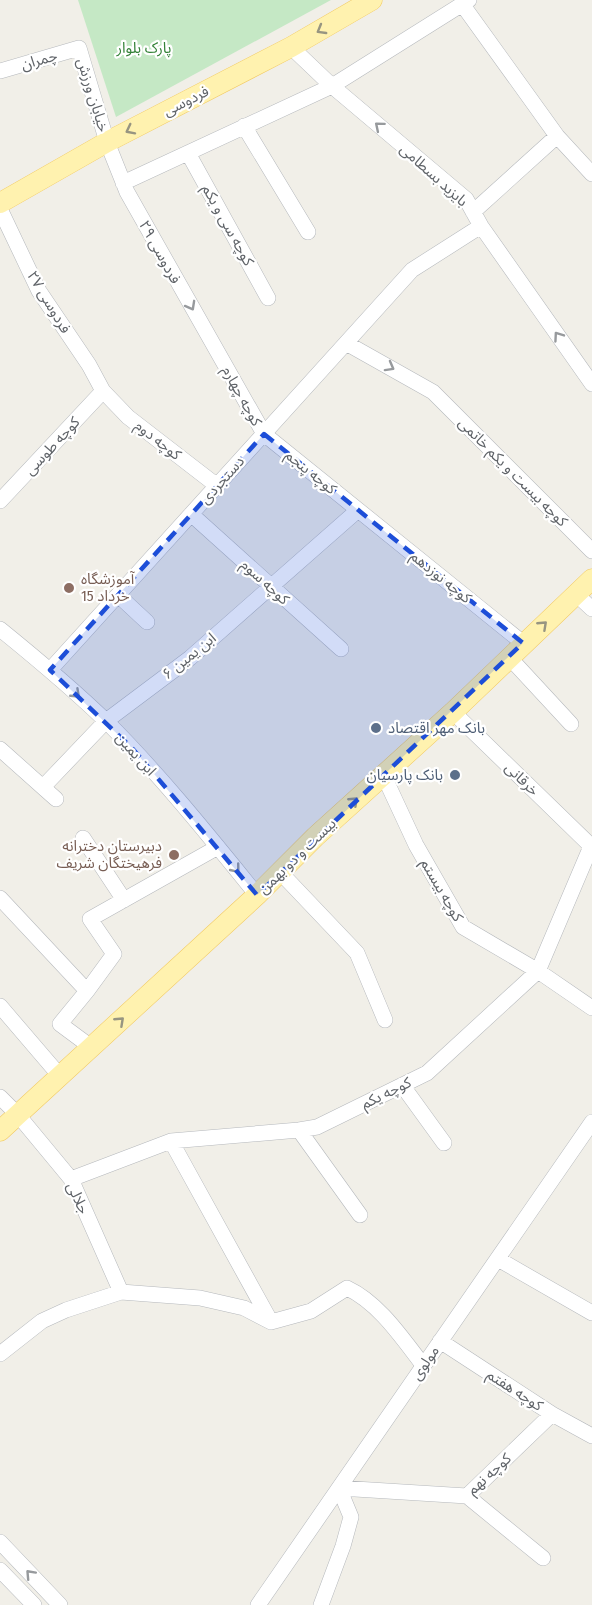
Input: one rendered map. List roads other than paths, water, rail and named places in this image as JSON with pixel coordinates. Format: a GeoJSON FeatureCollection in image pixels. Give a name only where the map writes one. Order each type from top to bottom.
{"type":"FeatureCollection","features":[{"type":"Feature","properties":{"kind":"main road","name":"فردوسی"},"geometry":{"type":"LineString","coordinates":[[0,203],[107,142],[291,47],[372,0]]}},
{"type":"Feature","properties":{"kind":"main road","name":"بیست و دو بهمن"},"geometry":{"type":"LineString","coordinates":[[0,1131],[256,895],[383,774],[453,712],[592,579]]}},
{"type":"Feature","properties":{"kind":"street"},"geometry":{"type":"LineString","coordinates":[[123,183],[332,86],[465,2],[557,136],[592,174]]}},
{"type":"Feature","properties":{"kind":"street","name":"بایزید بسطامی"},"geometry":{"type":"LineString","coordinates":[[291,47],[332,86],[466,199],[482,226],[592,384]]}},
{"type":"Feature","properties":{"kind":"street","name":"خیابان ورزش"},"geometry":{"type":"LineString","coordinates":[[78,48],[107,142]]}},
{"type":"Feature","properties":{"kind":"street","name":"چمران"},"geometry":{"type":"LineString","coordinates":[[0,71],[78,48]]}},
{"type":"Feature","properties":{"kind":"street"},"geometry":{"type":"LineString","coordinates":[[244,126],[308,232]]}},
{"type":"Feature","properties":{"kind":"street"},"geometry":{"type":"LineString","coordinates":[[473,212],[557,136]]}},
{"type":"Feature","properties":{"kind":"street","name":"فردوسی ۲۹"},"geometry":{"type":"LineString","coordinates":[[107,142],[123,183],[221,358]]}},
{"type":"Feature","properties":{"kind":"street","name":"کوچه سی و یکم"},"geometry":{"type":"LineString","coordinates":[[188,153],[268,298]]}},
{"type":"Feature","properties":{"kind":"street","name":"فردوسی ۲۷"},"geometry":{"type":"LineString","coordinates":[[0,209],[39,291],[104,391]]}},
{"type":"Feature","properties":{"kind":"street","name":"دستجردی"},"geometry":{"type":"LineString","coordinates":[[50,670],[412,270],[482,226]]}},
{"type":"Feature","properties":{"kind":"street","name":"کوچه بیست و یکم خاتمی"},"geometry":{"type":"LineString","coordinates":[[346,343],[433,392],[592,551]]}},
{"type":"Feature","properties":{"kind":"street","name":"کوچه چهارم"},"geometry":{"type":"LineString","coordinates":[[221,358],[264,434]]}},
{"type":"Feature","properties":{"kind":"street","name":"کوچه دوم"},"geometry":{"type":"LineString","coordinates":[[104,391],[128,417],[216,485]]}},
{"type":"Feature","properties":{"kind":"street","name":"کوچه طوسی"},"geometry":{"type":"LineString","coordinates":[[0,501],[104,391]]}},
{"type":"Feature","properties":{"kind":"street","name":"کوچه پنجم"},"geometry":{"type":"LineString","coordinates":[[264,434],[358,510]]}},
{"type":"Feature","properties":{"kind":"street"},"geometry":{"type":"LineString","coordinates":[[270,587],[358,510]]}},
{"type":"Feature","properties":{"kind":"street","name":"کوچه نوزدهم"},"geometry":{"type":"LineString","coordinates":[[358,510],[523,643]]}},
{"type":"Feature","properties":{"kind":"street","name":"کوچه سوم"},"geometry":{"type":"LineString","coordinates":[[191,514],[341,649]]}},
{"type":"Feature","properties":{"kind":"street","name":"ابن یمین ۶"},"geometry":{"type":"LineString","coordinates":[[43,787],[106,722],[190,657],[270,587]]}},
{"type":"Feature","properties":{"kind":"street"},"geometry":{"type":"LineString","coordinates":[[576,594],[592,609]]}},
{"type":"Feature","properties":{"kind":"street"},"geometry":{"type":"LineString","coordinates":[[118,595],[147,622]]}},
{"type":"Feature","properties":{"kind":"street","name":"ابن یمین"},"geometry":{"type":"LineString","coordinates":[[0,629],[50,670],[132,748],[218,847],[256,895]]}},
{"type":"Feature","properties":{"kind":"street"},"geometry":{"type":"LineString","coordinates":[[509,657],[571,724]]}},
{"type":"Feature","properties":{"kind":"street","name":"خرقانی"},"geometry":{"type":"LineString","coordinates":[[453,712],[592,846]]}},
{"type":"Feature","properties":{"kind":"street"},"geometry":{"type":"LineString","coordinates":[[0,749],[56,799]]}},
{"type":"Feature","properties":{"kind":"street","name":"کوچه بیستم"},"geometry":{"type":"LineString","coordinates":[[383,774],[416,845],[463,927],[538,971]]}},
{"type":"Feature","properties":{"kind":"street"},"geometry":{"type":"LineString","coordinates":[[83,838],[124,900]]}},
{"type":"Feature","properties":{"kind":"street","name":"کوچه یکم"},"geometry":{"type":"LineString","coordinates":[[71,1179],[171,1141],[317,1127],[427,1073],[538,971],[592,846]]}},
{"type":"Feature","properties":{"kind":"street"},"geometry":{"type":"LineString","coordinates":[[91,1047],[60,1024],[114,954],[90,919],[218,847]]}},
{"type":"Feature","properties":{"kind":"street"},"geometry":{"type":"LineString","coordinates":[[280,872],[357,953],[386,1020]]}},
{"type":"Feature","properties":{"kind":"street"},"geometry":{"type":"LineString","coordinates":[[0,898],[87,991]]}},
{"type":"Feature","properties":{"kind":"street"},"geometry":{"type":"LineString","coordinates":[[538,971],[592,1008]]}},
{"type":"Feature","properties":{"kind":"street"},"geometry":{"type":"LineString","coordinates":[[0,1006],[60,1076]]}},
{"type":"Feature","properties":{"kind":"street"},"geometry":{"type":"LineString","coordinates":[[402,1085],[444,1143]]}},
{"type":"Feature","properties":{"kind":"street","name":"جلالی"},"geometry":{"type":"LineString","coordinates":[[0,1097],[18,1114],[71,1179],[121,1292]]}},
{"type":"Feature","properties":{"kind":"street","name":"مولوی"},"geometry":{"type":"LineString","coordinates":[[258,1605],[592,1122]]}},
{"type":"Feature","properties":{"kind":"street"},"geometry":{"type":"LineString","coordinates":[[299,1130],[360,1215]]}},
{"type":"Feature","properties":{"kind":"street"},"geometry":{"type":"LineString","coordinates":[[171,1141],[271,1322]]}},
{"type":"Feature","properties":{"kind":"street"},"geometry":{"type":"LineString","coordinates":[[498,1259],[592,1313]]}},
{"type":"Feature","properties":{"kind":"street"},"geometry":{"type":"LineString","coordinates":[[0,1354],[42,1321],[66,1310],[121,1292],[200,1298],[244,1308],[271,1322],[310,1311],[347,1288],[360,1294],[390,1324],[423,1365]]}},
{"type":"Feature","properties":{"kind":"street","name":"کوچه هفتم"},"geometry":{"type":"LineString","coordinates":[[440,1341],[552,1414],[592,1436]]}},
{"type":"Feature","properties":{"kind":"street","name":"کوچه نهم"},"geometry":{"type":"LineString","coordinates":[[339,1488],[467,1496],[552,1414]]}},
{"type":"Feature","properties":{"kind":"street"},"geometry":{"type":"LineString","coordinates":[[321,1605],[344,1546],[351,1517],[339,1488]]}},
{"type":"Feature","properties":{"kind":"street"},"geometry":{"type":"LineString","coordinates":[[467,1496],[543,1557]]}},
{"type":"Feature","properties":{"kind":"street"},"geometry":{"type":"LineString","coordinates":[[0,1542],[60,1605]]}},
{"type":"Feature","properties":{"kind":"street"},"geometry":{"type":"LineString","coordinates":[[0,1570],[33,1605]]}},
{"type":"Feature","properties":{"kind":"place","name":"آموزشگاه 15 خرداد"},"geometry":{"type":"Point","coordinates":[69,588]}},
{"type":"Feature","properties":{"kind":"place","name":"بانک مهر اقتصاد"},"geometry":{"type":"Point","coordinates":[376,728]}},
{"type":"Feature","properties":{"kind":"place","name":"بانک پارسیان"},"geometry":{"type":"Point","coordinates":[455,775]}},
{"type":"Feature","properties":{"kind":"place","name":"دبیرستان دخترانه فرهیختگان شریف"},"geometry":{"type":"Point","coordinates":[174,855]}},
{"type":"Feature","properties":{"kind":"park label","name":"پارک بلوار"},"geometry":{"type":"Point","coordinates":[144,48]}}]}
